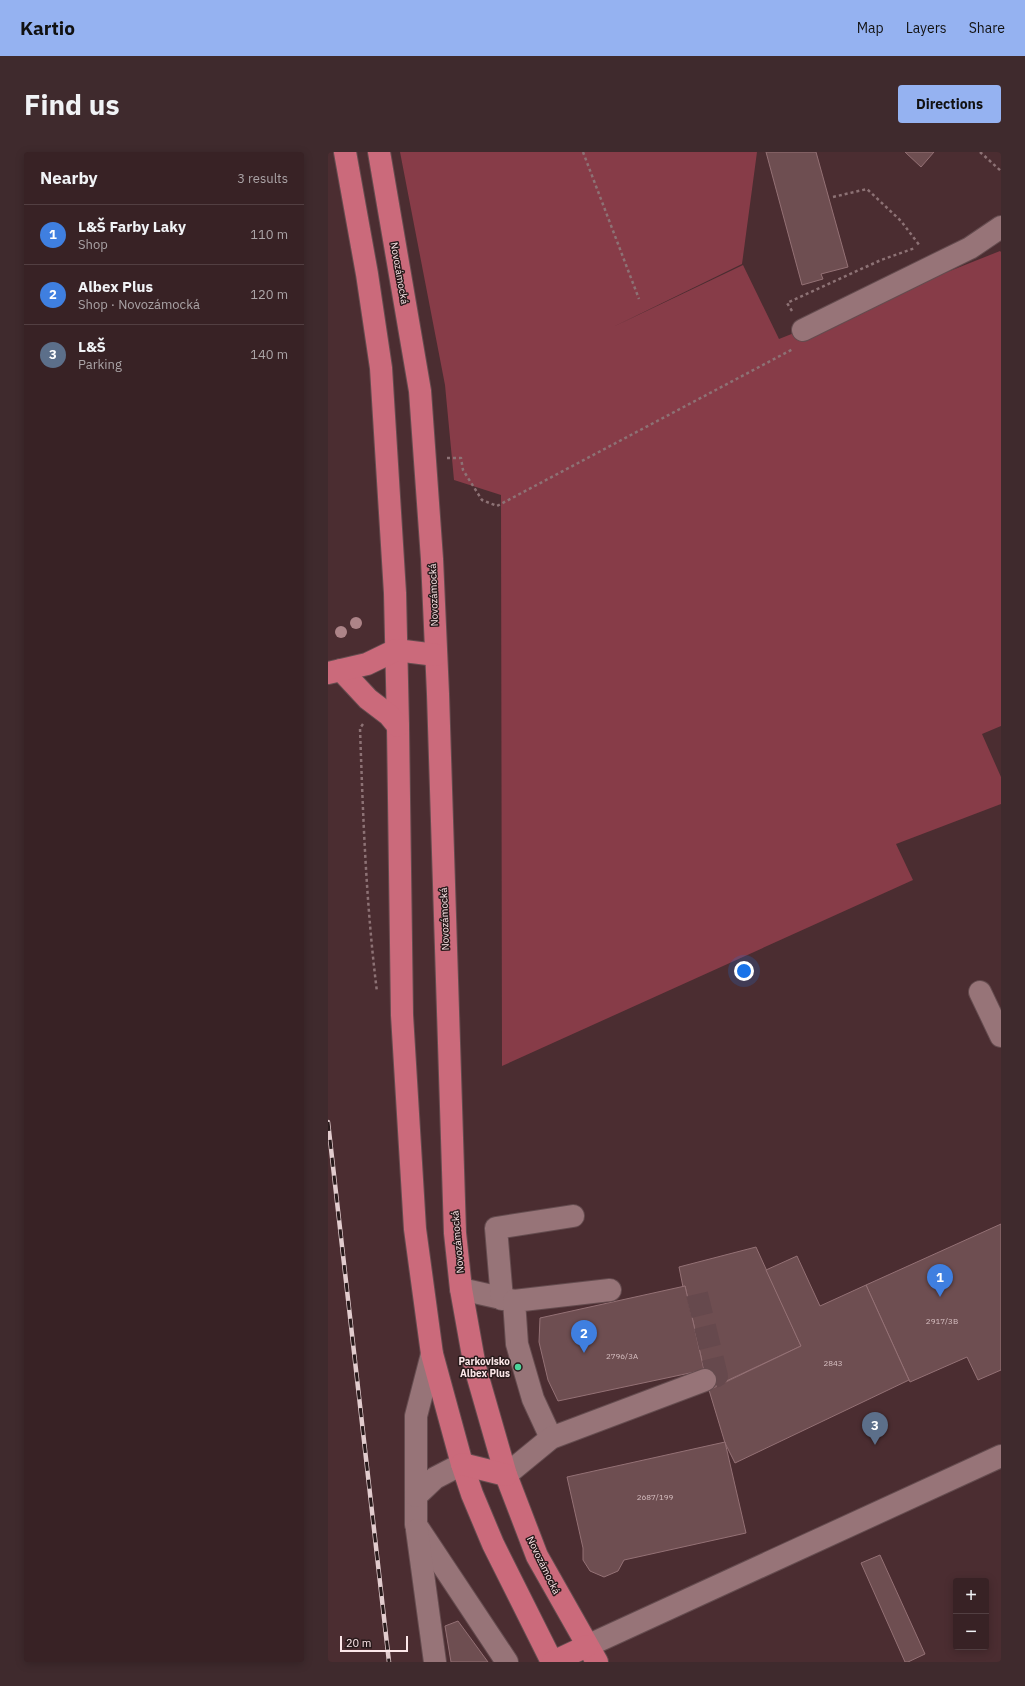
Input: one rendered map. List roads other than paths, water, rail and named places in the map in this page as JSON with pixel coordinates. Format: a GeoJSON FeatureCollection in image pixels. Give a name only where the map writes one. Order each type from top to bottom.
{"type":"FeatureCollection","features":[{"type":"Feature","properties":{"kind":"main road"},"geometry":{"type":"LineString","coordinates":[[345,152],[367,274],[381,368],[392,539],[396,650],[403,1023],[415,1230],[432,1354],[462,1464],[472,1494],[493,1544],[553,1662],[592,1654]]}},
{"type":"Feature","properties":{"kind":"main road","name":"Novozámocká"},"geometry":{"type":"LineString","coordinates":[[380,152],[420,390],[432,559],[438,694],[455,1232],[461,1289],[474,1367],[506,1475],[538,1556],[592,1654]]}},
{"type":"Feature","properties":{"kind":"main road"},"geometry":{"type":"LineString","coordinates":[[334,672],[367,664],[396,650],[436,655]]}},
{"type":"Feature","properties":{"kind":"main road"},"geometry":{"type":"LineString","coordinates":[[334,672],[389,714],[398,726]]}},
{"type":"Feature","properties":{"kind":"main road"},"geometry":{"type":"LineString","coordinates":[[462,1464],[506,1475]]}},
{"type":"Feature","properties":{"kind":"street"},"geometry":{"type":"LineString","coordinates":[[803,330],[970,248],[1001,227]]}},
{"type":"Feature","properties":{"kind":"street"},"geometry":{"type":"LineString","coordinates":[[980,992],[1001,1036]]}},
{"type":"Feature","properties":{"kind":"street"},"geometry":{"type":"LineString","coordinates":[[551,1438],[533,1399],[519,1350],[508,1300],[496,1228],[573,1216]]}},
{"type":"Feature","properties":{"kind":"street"},"geometry":{"type":"LineString","coordinates":[[461,1289],[508,1300],[610,1290]]}},
{"type":"Feature","properties":{"kind":"street"},"geometry":{"type":"LineString","coordinates":[[432,1354],[416,1416],[416,1525],[435,1662]]}},
{"type":"Feature","properties":{"kind":"street"},"geometry":{"type":"LineString","coordinates":[[506,1475],[551,1438],[705,1380]]}},
{"type":"Feature","properties":{"kind":"street"},"geometry":{"type":"LineString","coordinates":[[592,1654],[1001,1456]]}},
{"type":"Feature","properties":{"kind":"street"},"geometry":{"type":"LineString","coordinates":[[416,1496],[435,1478],[462,1464]]}},
{"type":"Feature","properties":{"kind":"street"},"geometry":{"type":"LineString","coordinates":[[416,1525],[507,1662]]}},
{"type":"Feature","properties":{"kind":"tunnel"},"geometry":{"type":"LineString","coordinates":[[697,1294],[717,1376],[705,1380]]}},
{"type":"Feature","properties":{"kind":"railway"},"geometry":{"type":"LineString","coordinates":[[328,1122],[389,1662]]}},
{"type":"Feature","properties":{"kind":"place","name":"L&Š Farby Laky"},"geometry":{"type":"Point","coordinates":[940,1297]}},
{"type":"Feature","properties":{"kind":"place","name":"Albex Plus"},"geometry":{"type":"Point","coordinates":[584,1353]}},
{"type":"Feature","properties":{"kind":"place","name":"Parkovisko Albex Plus"},"geometry":{"type":"Point","coordinates":[518,1367]}},
{"type":"Feature","properties":{"kind":"place","name":"L&Š"},"geometry":{"type":"Point","coordinates":[875,1445]}}]}
